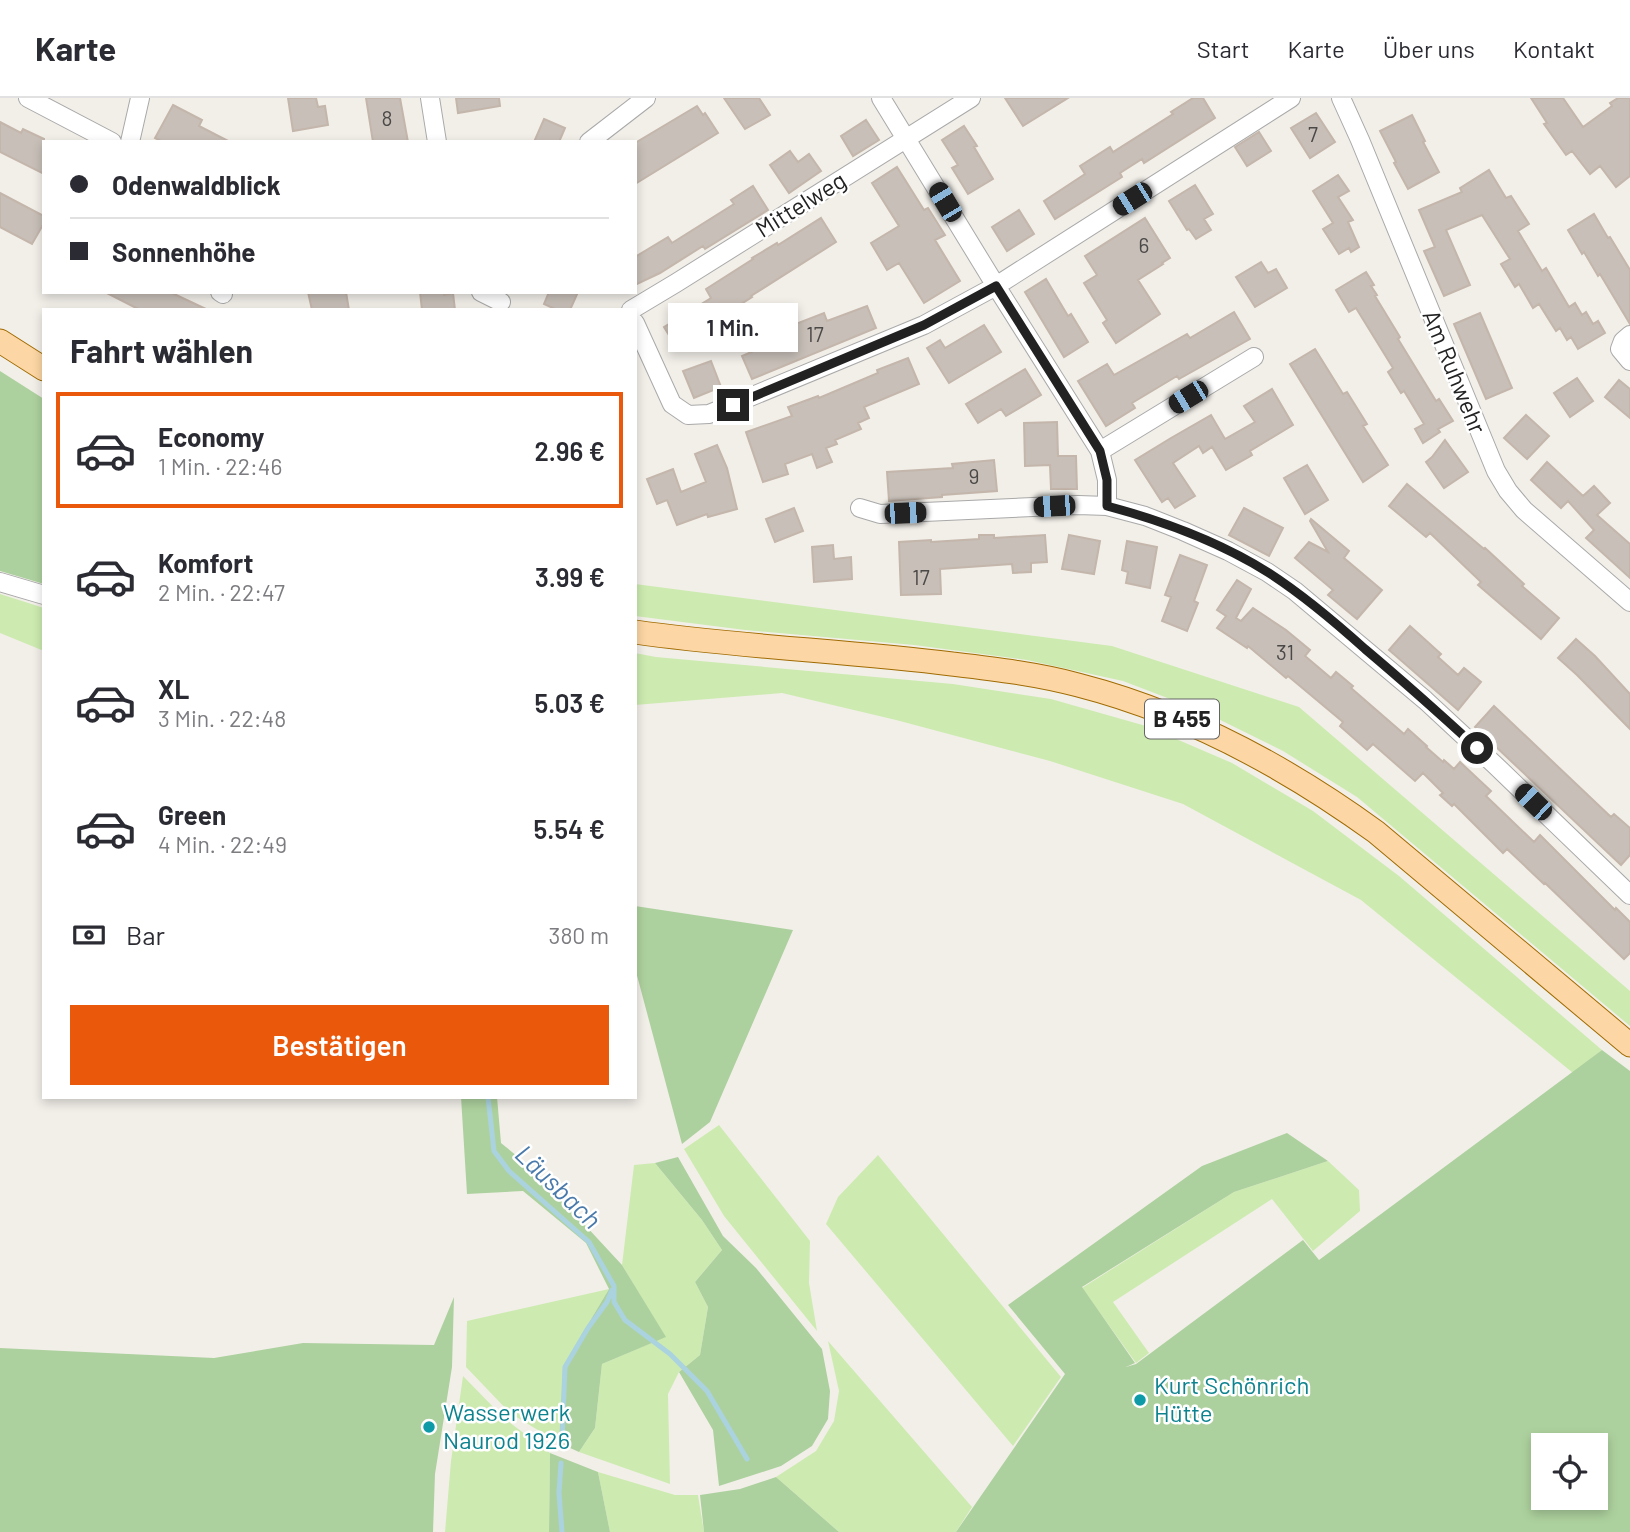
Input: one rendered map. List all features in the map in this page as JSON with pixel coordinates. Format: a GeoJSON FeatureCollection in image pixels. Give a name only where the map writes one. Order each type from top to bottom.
{"type":"FeatureCollection","features":[{"type":"Feature","properties":{"kind":"main road"},"geometry":{"type":"LineString","coordinates":[[0,341],[37,365]]}},
{"type":"Feature","properties":{"kind":"main road"},"geometry":{"type":"LineString","coordinates":[[0,346],[37,365]]}},
{"type":"Feature","properties":{"kind":"main road","name":"B 455"},"geometry":{"type":"LineString","coordinates":[[637,632],[916,660],[1032,675],[1076,684],[1162,711],[1256,755],[1344,809],[1376,832],[1630,1045]]}},
{"type":"Feature","properties":{"kind":"street"},"geometry":{"type":"LineString","coordinates":[[28,98],[108,140]]}},
{"type":"Feature","properties":{"kind":"street"},"geometry":{"type":"LineString","coordinates":[[131,140],[140,98]]}},
{"type":"Feature","properties":{"kind":"street"},"geometry":{"type":"LineString","coordinates":[[430,98],[437,140]]}},
{"type":"Feature","properties":{"kind":"street"},"geometry":{"type":"LineString","coordinates":[[592,140],[646,98]]}},
{"type":"Feature","properties":{"kind":"street"},"geometry":{"type":"LineString","coordinates":[[881,98],[1100,451],[1107,480],[1107,506]]}},
{"type":"Feature","properties":{"kind":"street","name":"Mittelweg"},"geometry":{"type":"LineString","coordinates":[[634,308],[971,98]]}},
{"type":"Feature","properties":{"kind":"street"},"geometry":{"type":"LineString","coordinates":[[637,327],[672,404],[688,415],[709,414],[924,325],[996,286],[1291,98]]}},
{"type":"Feature","properties":{"kind":"street","name":"Am Ruhwehr"},"geometry":{"type":"LineString","coordinates":[[1341,98],[1496,471],[1508,491],[1524,509],[1630,602]]}},
{"type":"Feature","properties":{"kind":"street"},"geometry":{"type":"LineString","coordinates":[[485,294],[501,302]]}},
{"type":"Feature","properties":{"kind":"street"},"geometry":{"type":"LineString","coordinates":[[1630,335],[1623,341],[1620,349],[1630,361]]}},
{"type":"Feature","properties":{"kind":"street"},"geometry":{"type":"LineString","coordinates":[[1100,451],[1254,357]]}},
{"type":"Feature","properties":{"kind":"street"},"geometry":{"type":"LineString","coordinates":[[860,508],[880,514],[1107,506],[1145,516],[1217,546],[1267,572],[1295,591],[1425,701],[1630,895]]}},
{"type":"Feature","properties":{"kind":"street"},"geometry":{"type":"LineString","coordinates":[[0,582],[42,594]]}},
{"type":"Feature","properties":{"kind":"green space"},"geometry":{"type":"Polygon","coordinates":[[[0,371],[42,398],[42,583],[0,571],[0,371]]]}},
{"type":"Feature","properties":{"kind":"green space"},"geometry":{"type":"Polygon","coordinates":[[[637,584],[1112,646],[1299,707],[1630,991],[1630,1026],[1357,797],[1283,751],[1204,712],[1123,681],[1027,660],[914,645],[745,630],[637,616],[637,584]]]}},
{"type":"Feature","properties":{"kind":"green space"},"geometry":{"type":"Polygon","coordinates":[[[0,594],[42,607],[42,650],[0,633],[0,594]]]}},
{"type":"Feature","properties":{"kind":"green space"},"geometry":{"type":"Polygon","coordinates":[[[637,653],[953,684],[1051,699],[1146,726],[1232,763],[1313,811],[1399,876],[1602,1050],[1573,1073],[1361,900],[1183,804],[1050,761],[782,693],[637,705],[637,653]]]}},
{"type":"Feature","properties":{"kind":"green space"},"geometry":{"type":"Polygon","coordinates":[[[637,906],[793,930],[710,1122],[682,1144],[637,975],[637,906]]]}},
{"type":"Feature","properties":{"kind":"green space"},"geometry":{"type":"Polygon","coordinates":[[[1602,1050],[1630,1071],[1630,1532],[956,1532],[1065,1374],[1008,1305],[1202,1166],[1287,1133],[1328,1161],[1234,1192],[1082,1287],[1135,1363],[1126,1367],[1136,1364],[1303,1240],[1319,1260],[1602,1050]]]}},
{"type":"Feature","properties":{"kind":"green space"},"geometry":{"type":"Polygon","coordinates":[[[461,1099],[497,1099],[501,1143],[534,1170],[622,1265],[666,1337],[602,1364],[595,1428],[579,1452],[559,1443],[563,1366],[609,1289],[586,1243],[523,1191],[467,1194],[461,1099]]]}},
{"type":"Feature","properties":{"kind":"green space"},"geometry":{"type":"Polygon","coordinates":[[[719,1125],[810,1241],[809,1283],[817,1331],[724,1216],[684,1149],[719,1125]]]}},
{"type":"Feature","properties":{"kind":"green space"},"geometry":{"type":"Polygon","coordinates":[[[878,1155],[1061,1377],[1013,1446],[826,1224],[838,1197],[878,1155]]]}},
{"type":"Feature","properties":{"kind":"green space"},"geometry":{"type":"Polygon","coordinates":[[[678,1157],[723,1236],[756,1268],[822,1349],[830,1391],[828,1419],[812,1446],[781,1466],[719,1486],[713,1430],[679,1372],[700,1355],[708,1307],[695,1282],[722,1250],[702,1220],[655,1163],[678,1157]]]}},
{"type":"Feature","properties":{"kind":"green space"},"geometry":{"type":"Polygon","coordinates":[[[1328,1161],[1359,1190],[1360,1211],[1313,1251],[1272,1199],[1113,1302],[1149,1353],[1136,1363],[1082,1288],[1234,1192],[1328,1161]]]}},
{"type":"Feature","properties":{"kind":"green space"},"geometry":{"type":"Polygon","coordinates":[[[655,1163],[702,1220],[722,1250],[695,1282],[708,1307],[700,1355],[679,1372],[668,1394],[670,1484],[579,1452],[595,1428],[602,1364],[665,1337],[622,1265],[634,1165],[655,1163]]]}},
{"type":"Feature","properties":{"kind":"green space"},"geometry":{"type":"Polygon","coordinates":[[[609,1289],[563,1366],[559,1443],[510,1413],[466,1367],[467,1321],[609,1289]]]}},
{"type":"Feature","properties":{"kind":"green space"},"geometry":{"type":"Polygon","coordinates":[[[454,1297],[452,1367],[435,1474],[433,1532],[0,1532],[0,1348],[214,1358],[303,1343],[434,1345],[454,1297]]]}},
{"type":"Feature","properties":{"kind":"green space"},"geometry":{"type":"Polygon","coordinates":[[[828,1341],[972,1507],[956,1532],[839,1532],[776,1477],[816,1451],[834,1421],[839,1391],[828,1341]]]}},
{"type":"Feature","properties":{"kind":"green space"},"geometry":{"type":"Polygon","coordinates":[[[463,1376],[505,1419],[550,1453],[549,1532],[445,1532],[451,1461],[463,1376]]]}},
{"type":"Feature","properties":{"kind":"green space"},"geometry":{"type":"Polygon","coordinates":[[[550,1453],[598,1472],[610,1532],[549,1532],[550,1453]]]}},
{"type":"Feature","properties":{"kind":"green space"},"geometry":{"type":"Polygon","coordinates":[[[598,1472],[675,1495],[698,1495],[704,1532],[610,1532],[598,1472]]]}},
{"type":"Feature","properties":{"kind":"green space"},"geometry":{"type":"Polygon","coordinates":[[[776,1477],[839,1532],[704,1532],[700,1495],[740,1489],[776,1477]]]}},
{"type":"Feature","properties":{"kind":"building"},"geometry":{"type":"Polygon","coordinates":[[[288,98],[316,98],[318,107],[325,106],[328,125],[293,131],[288,98]]]}},
{"type":"Feature","properties":{"kind":"building"},"geometry":{"type":"Polygon","coordinates":[[[366,98],[400,98],[408,140],[373,140],[366,98]]]}},
{"type":"Feature","properties":{"kind":"building"},"geometry":{"type":"Polygon","coordinates":[[[456,98],[499,98],[500,106],[458,113],[456,98]]]}},
{"type":"Feature","properties":{"kind":"building"},"geometry":{"type":"Polygon","coordinates":[[[724,98],[759,98],[770,115],[745,129],[724,98]]]}},
{"type":"Feature","properties":{"kind":"building"},"geometry":{"type":"Polygon","coordinates":[[[1005,98],[1068,98],[1023,126],[1005,98]]]}},
{"type":"Feature","properties":{"kind":"building"},"geometry":{"type":"Polygon","coordinates":[[[1193,98],[1203,98],[1215,118],[1144,163],[1142,159],[1120,173],[1122,177],[1055,219],[1044,201],[1085,174],[1080,166],[1110,147],[1113,152],[1193,98]]]}},
{"type":"Feature","properties":{"kind":"building"},"geometry":{"type":"Polygon","coordinates":[[[1531,98],[1563,98],[1583,127],[1612,106],[1610,103],[1618,98],[1630,98],[1630,176],[1616,187],[1600,166],[1590,174],[1572,151],[1566,155],[1544,124],[1547,123],[1531,98]]]}},
{"type":"Feature","properties":{"kind":"building"},"geometry":{"type":"Polygon","coordinates":[[[173,105],[202,120],[199,126],[226,140],[159,140],[155,138],[173,105]]]}},
{"type":"Feature","properties":{"kind":"building"},"geometry":{"type":"Polygon","coordinates":[[[697,106],[718,133],[637,183],[637,142],[697,106]]]}},
{"type":"Feature","properties":{"kind":"building"},"geometry":{"type":"Polygon","coordinates":[[[1316,113],[1335,142],[1310,158],[1291,128],[1316,113]]]}},
{"type":"Feature","properties":{"kind":"building"},"geometry":{"type":"Polygon","coordinates":[[[1412,115],[1439,172],[1408,189],[1380,131],[1412,115]]]}},
{"type":"Feature","properties":{"kind":"building"},"geometry":{"type":"Polygon","coordinates":[[[544,119],[565,128],[560,140],[535,140],[544,119]]]}},
{"type":"Feature","properties":{"kind":"building"},"geometry":{"type":"Polygon","coordinates":[[[866,120],[879,140],[853,156],[841,136],[866,120]]]}},
{"type":"Feature","properties":{"kind":"building"},"geometry":{"type":"Polygon","coordinates":[[[0,122],[21,133],[23,129],[44,139],[42,173],[0,152],[0,122]]]}},
{"type":"Feature","properties":{"kind":"building"},"geometry":{"type":"Polygon","coordinates":[[[964,126],[993,179],[968,194],[952,168],[958,165],[942,140],[964,126]]]}},
{"type":"Feature","properties":{"kind":"building"},"geometry":{"type":"Polygon","coordinates":[[[1259,132],[1271,151],[1247,166],[1235,147],[1259,132]]]}},
{"type":"Feature","properties":{"kind":"building"},"geometry":{"type":"Polygon","coordinates":[[[790,151],[798,162],[809,154],[821,171],[789,193],[770,165],[790,151]]]}},
{"type":"Feature","properties":{"kind":"building"},"geometry":{"type":"Polygon","coordinates":[[[897,167],[924,210],[928,208],[945,235],[935,240],[960,281],[924,303],[899,263],[887,270],[871,243],[899,226],[872,183],[897,167]]]}},
{"type":"Feature","properties":{"kind":"building"},"geometry":{"type":"Polygon","coordinates":[[[1489,170],[1506,198],[1511,196],[1529,224],[1518,231],[1542,271],[1546,268],[1569,307],[1575,303],[1582,315],[1586,312],[1593,324],[1598,321],[1605,333],[1578,349],[1571,337],[1567,340],[1560,328],[1556,331],[1539,304],[1533,308],[1519,284],[1515,287],[1501,264],[1510,259],[1482,215],[1446,230],[1470,285],[1444,296],[1424,251],[1435,247],[1419,210],[1462,192],[1460,188],[1489,170]]]}},
{"type":"Feature","properties":{"kind":"building"},"geometry":{"type":"Polygon","coordinates":[[[1338,175],[1349,191],[1338,197],[1353,220],[1348,222],[1359,247],[1351,252],[1349,248],[1339,254],[1323,229],[1333,223],[1313,191],[1338,175]]]}},
{"type":"Feature","properties":{"kind":"building"},"geometry":{"type":"Polygon","coordinates":[[[1195,185],[1213,214],[1204,219],[1211,230],[1196,239],[1189,229],[1187,230],[1169,201],[1195,185]]]}},
{"type":"Feature","properties":{"kind":"building"},"geometry":{"type":"Polygon","coordinates":[[[753,186],[768,210],[705,249],[703,246],[637,284],[637,256],[668,237],[672,243],[734,204],[731,200],[753,186]]]}},
{"type":"Feature","properties":{"kind":"building"},"geometry":{"type":"Polygon","coordinates":[[[0,193],[42,215],[42,226],[32,244],[0,227],[0,193]]]}},
{"type":"Feature","properties":{"kind":"building"},"geometry":{"type":"Polygon","coordinates":[[[1019,210],[1034,234],[1007,251],[992,227],[1019,210]]]}},
{"type":"Feature","properties":{"kind":"building"},"geometry":{"type":"Polygon","coordinates":[[[1594,214],[1630,270],[1630,324],[1600,274],[1598,276],[1568,230],[1594,214]]]}},
{"type":"Feature","properties":{"kind":"building"},"geometry":{"type":"Polygon","coordinates":[[[821,218],[836,242],[751,296],[677,348],[664,327],[711,298],[706,289],[752,258],[821,218]]]}},
{"type":"Feature","properties":{"kind":"building"},"geometry":{"type":"Polygon","coordinates":[[[1145,218],[1170,258],[1138,280],[1160,314],[1116,343],[1103,323],[1107,320],[1084,283],[1097,275],[1085,256],[1145,218]]]}},
{"type":"Feature","properties":{"kind":"building"},"geometry":{"type":"Polygon","coordinates":[[[1261,262],[1268,273],[1276,269],[1287,288],[1255,307],[1236,277],[1261,262]]]}},
{"type":"Feature","properties":{"kind":"building"},"geometry":{"type":"Polygon","coordinates":[[[1366,272],[1374,285],[1371,286],[1377,295],[1375,296],[1400,337],[1398,339],[1436,401],[1439,399],[1453,421],[1438,429],[1440,432],[1423,443],[1415,429],[1424,424],[1404,391],[1401,393],[1388,372],[1393,368],[1356,308],[1349,312],[1336,290],[1366,272]]]}},
{"type":"Feature","properties":{"kind":"building"},"geometry":{"type":"Polygon","coordinates":[[[1046,279],[1068,316],[1071,314],[1088,342],[1064,357],[1025,292],[1046,279]]]}},
{"type":"Feature","properties":{"kind":"building"},"geometry":{"type":"Polygon","coordinates":[[[109,294],[174,294],[204,308],[136,308],[109,294]]]}},
{"type":"Feature","properties":{"kind":"building"},"geometry":{"type":"Polygon","coordinates":[[[308,294],[346,294],[349,308],[312,308],[308,294]]]}},
{"type":"Feature","properties":{"kind":"building"},"geometry":{"type":"Polygon","coordinates":[[[420,294],[453,294],[455,308],[422,308],[420,294]]]}},
{"type":"Feature","properties":{"kind":"building"},"geometry":{"type":"Polygon","coordinates":[[[548,294],[577,294],[571,308],[553,308],[544,304],[548,294]]]}},
{"type":"Feature","properties":{"kind":"building"},"geometry":{"type":"Polygon","coordinates":[[[867,306],[876,328],[752,379],[742,356],[796,333],[793,325],[824,313],[827,321],[867,306]]]}},
{"type":"Feature","properties":{"kind":"building"},"geometry":{"type":"Polygon","coordinates":[[[1234,312],[1250,339],[1179,379],[1177,376],[1132,403],[1135,408],[1106,426],[1078,381],[1107,364],[1114,375],[1187,334],[1190,338],[1234,312]]]}},
{"type":"Feature","properties":{"kind":"building"},"geometry":{"type":"Polygon","coordinates":[[[1480,313],[1512,388],[1486,399],[1454,324],[1480,313]]]}},
{"type":"Feature","properties":{"kind":"building"},"geometry":{"type":"Polygon","coordinates":[[[984,325],[1001,352],[949,383],[927,348],[940,340],[945,348],[984,325]]]}},
{"type":"Feature","properties":{"kind":"building"},"geometry":{"type":"Polygon","coordinates":[[[1315,349],[1343,394],[1347,392],[1367,424],[1363,426],[1388,465],[1363,482],[1290,364],[1315,349]]]}},
{"type":"Feature","properties":{"kind":"building"},"geometry":{"type":"Polygon","coordinates":[[[908,358],[919,384],[864,407],[869,418],[858,423],[861,429],[835,440],[837,444],[826,448],[832,462],[817,468],[812,454],[785,464],[788,474],[763,482],[746,432],[792,416],[788,407],[818,396],[819,398],[908,358]]]}},
{"type":"Feature","properties":{"kind":"building"},"geometry":{"type":"Polygon","coordinates":[[[711,361],[721,387],[694,398],[683,371],[711,361]]]}},
{"type":"Feature","properties":{"kind":"building"},"geometry":{"type":"Polygon","coordinates":[[[1025,369],[1041,395],[1006,416],[1001,409],[978,423],[966,404],[1025,369]]]}},
{"type":"Feature","properties":{"kind":"building"},"geometry":{"type":"Polygon","coordinates":[[[1577,378],[1593,401],[1570,417],[1554,393],[1577,378]]]}},
{"type":"Feature","properties":{"kind":"building"},"geometry":{"type":"Polygon","coordinates":[[[1619,380],[1630,389],[1630,418],[1605,397],[1619,380]]]}},
{"type":"Feature","properties":{"kind":"building"},"geometry":{"type":"Polygon","coordinates":[[[1272,389],[1293,425],[1250,451],[1252,455],[1226,470],[1212,447],[1203,453],[1199,446],[1173,463],[1195,496],[1175,508],[1168,498],[1162,502],[1135,460],[1211,415],[1225,439],[1255,422],[1244,406],[1272,389]]]}},
{"type":"Feature","properties":{"kind":"building"},"geometry":{"type":"Polygon","coordinates":[[[1526,415],[1549,436],[1527,459],[1504,438],[1526,415]]]}},
{"type":"Feature","properties":{"kind":"building"},"geometry":{"type":"Polygon","coordinates":[[[1057,422],[1058,456],[1076,456],[1077,489],[1051,489],[1050,465],[1025,466],[1024,423],[1057,422]]]}},
{"type":"Feature","properties":{"kind":"building"},"geometry":{"type":"Polygon","coordinates":[[[1445,440],[1468,472],[1444,488],[1426,462],[1445,440]]]}},
{"type":"Feature","properties":{"kind":"building"},"geometry":{"type":"Polygon","coordinates":[[[717,445],[727,468],[737,509],[708,517],[707,514],[677,525],[667,500],[657,504],[647,479],[673,469],[681,492],[706,482],[695,454],[717,445]]]}},
{"type":"Feature","properties":{"kind":"building"},"geometry":{"type":"Polygon","coordinates":[[[994,460],[997,491],[889,501],[887,472],[953,468],[952,464],[994,460]]]}},
{"type":"Feature","properties":{"kind":"building"},"geometry":{"type":"Polygon","coordinates":[[[1547,462],[1583,496],[1594,486],[1610,503],[1597,515],[1630,544],[1630,578],[1586,538],[1594,530],[1568,501],[1561,508],[1531,480],[1547,462]]]}},
{"type":"Feature","properties":{"kind":"building"},"geometry":{"type":"Polygon","coordinates":[[[1307,465],[1328,500],[1305,514],[1284,478],[1307,465]]]}},
{"type":"Feature","properties":{"kind":"building"},"geometry":{"type":"Polygon","coordinates":[[[1407,484],[1485,548],[1524,584],[1522,586],[1559,618],[1541,639],[1478,585],[1481,582],[1430,533],[1426,537],[1389,506],[1407,484]]]}},
{"type":"Feature","properties":{"kind":"building"},"geometry":{"type":"Polygon","coordinates":[[[794,508],[803,531],[775,542],[766,519],[794,508]]]}},
{"type":"Feature","properties":{"kind":"building"},"geometry":{"type":"Polygon","coordinates":[[[1244,508],[1283,528],[1269,556],[1229,535],[1244,508]]]}},
{"type":"Feature","properties":{"kind":"building"},"geometry":{"type":"Polygon","coordinates":[[[1311,519],[1349,551],[1344,558],[1382,590],[1357,619],[1328,595],[1333,590],[1295,558],[1309,542],[1328,552],[1311,519]]]}},
{"type":"Feature","properties":{"kind":"building"},"geometry":{"type":"Polygon","coordinates":[[[979,535],[994,535],[994,538],[1045,535],[1047,562],[1031,563],[1031,572],[1013,573],[1012,564],[940,569],[941,594],[901,595],[899,542],[979,539],[979,535]]]}},
{"type":"Feature","properties":{"kind":"building"},"geometry":{"type":"Polygon","coordinates":[[[1069,535],[1100,541],[1094,574],[1062,569],[1069,535]]]}},
{"type":"Feature","properties":{"kind":"building"},"geometry":{"type":"Polygon","coordinates":[[[1127,541],[1157,547],[1150,588],[1126,583],[1128,572],[1122,570],[1127,541]]]}},
{"type":"Feature","properties":{"kind":"building"},"geometry":{"type":"Polygon","coordinates":[[[833,545],[834,559],[851,557],[852,579],[814,582],[812,547],[833,545]]]}},
{"type":"Feature","properties":{"kind":"building"},"geometry":{"type":"Polygon","coordinates":[[[1180,555],[1207,565],[1194,601],[1198,603],[1187,631],[1162,621],[1171,597],[1165,595],[1180,555]]]}},
{"type":"Feature","properties":{"kind":"building"},"geometry":{"type":"Polygon","coordinates":[[[1237,580],[1251,589],[1236,618],[1241,621],[1253,608],[1310,650],[1305,656],[1331,678],[1336,672],[1404,734],[1408,729],[1454,769],[1460,762],[1491,791],[1486,796],[1534,842],[1540,835],[1630,922],[1630,953],[1624,959],[1507,849],[1503,853],[1454,804],[1452,806],[1440,795],[1443,793],[1423,773],[1415,781],[1373,744],[1367,750],[1340,726],[1343,722],[1288,676],[1286,678],[1248,646],[1247,648],[1217,628],[1226,616],[1217,610],[1237,580]]]}},
{"type":"Feature","properties":{"kind":"building"},"geometry":{"type":"Polygon","coordinates":[[[1410,626],[1441,654],[1438,657],[1458,675],[1464,668],[1481,682],[1458,710],[1389,650],[1410,626]]]}},
{"type":"Feature","properties":{"kind":"building"},"geometry":{"type":"Polygon","coordinates":[[[1576,639],[1630,694],[1630,729],[1558,658],[1576,639]]]}},
{"type":"Feature","properties":{"kind":"building"},"geometry":{"type":"Polygon","coordinates":[[[1494,706],[1611,817],[1614,814],[1630,828],[1630,855],[1621,865],[1475,727],[1494,706]]]}},
{"type":"Feature","properties":{"kind":"waterway","name":"Läusbach"},"geometry":{"type":"LineString","coordinates":[[488,1099],[494,1151],[509,1171],[589,1242],[614,1286],[614,1302],[625,1320],[670,1354],[707,1391],[747,1459]]}},
{"type":"Feature","properties":{"kind":"waterway"},"geometry":{"type":"LineString","coordinates":[[562,1441],[565,1367],[612,1290]]}},
{"type":"Feature","properties":{"kind":"waterway"},"geometry":{"type":"LineString","coordinates":[[561,1463],[559,1493],[562,1532]]}},
{"type":"Feature","properties":{"kind":"place","name":"Kurt Schönrich Hütte"},"geometry":{"type":"Point","coordinates":[1140,1400]}},
{"type":"Feature","properties":{"kind":"place","name":"Wasserwerk Naurod 1926"},"geometry":{"type":"Point","coordinates":[429,1427]}},
{"type":"Feature","properties":{"kind":"route"},"geometry":{"type":"LineString","coordinates":[[733,405],[924,325],[996,286],[1100,451],[1107,480],[1107,506],[1145,516],[1183,531],[1267,572],[1347,633],[1477,748]]}}]}
